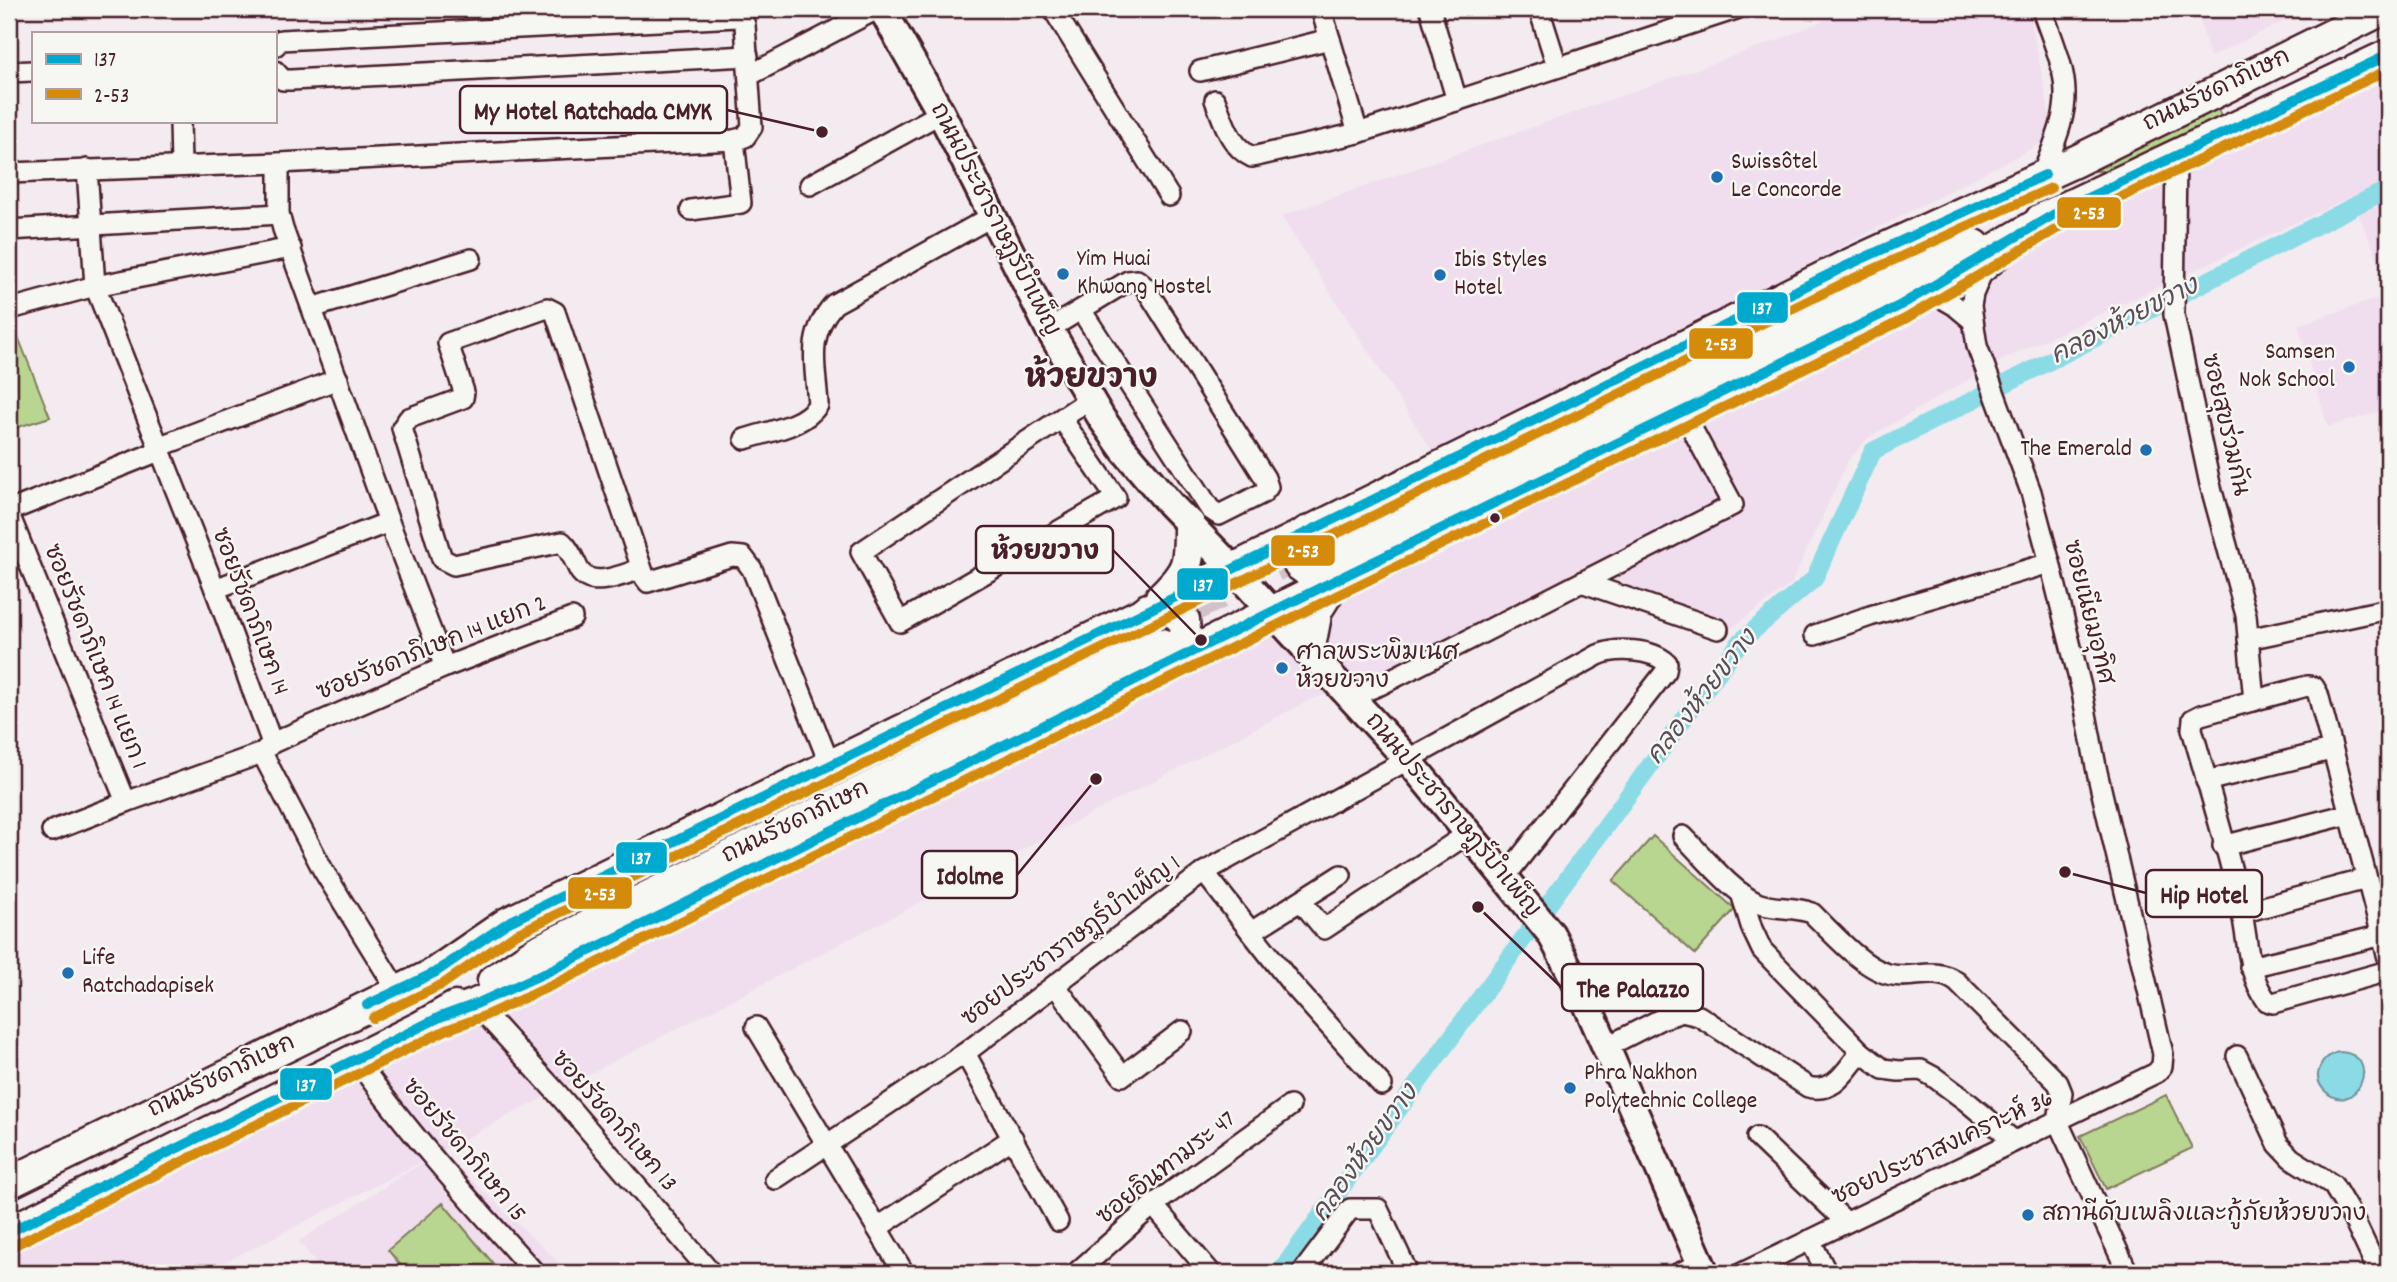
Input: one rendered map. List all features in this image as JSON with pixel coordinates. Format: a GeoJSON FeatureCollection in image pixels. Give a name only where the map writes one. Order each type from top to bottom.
{"type":"FeatureCollection","features":[{"type":"Feature","properties":{"kind":"main road","name":"ถนนประชาราษฎร์บำเพ็ญ"},"geometry":{"type":"LineString","coordinates":[[880,9],[940,113],[1049,329],[1089,400],[1124,450],[1409,761],[1552,934],[1573,973],[1606,1047],[1695,1270]]}},
{"type":"Feature","properties":{"kind":"main road","name":"ถนนรัชดาภิเษก"},"geometry":{"type":"LineString","coordinates":[[436,972],[507,923],[830,765],[1159,635],[1272,612],[1324,553],[1844,267],[2047,174],[2384,9]]}},
{"type":"Feature","properties":{"kind":"main road","name":"ถนนรัชดาภิเษก"},"geometry":{"type":"LineString","coordinates":[[1324,553],[1950,254],[2058,212],[2388,55]]}},
{"type":"Feature","properties":{"kind":"main road","name":"ถนนรัชดาภิเษก"},"geometry":{"type":"LineString","coordinates":[[9,1232],[440,1017],[547,972],[1159,635],[1233,569],[1324,553],[1684,412],[1928,290],[2058,212]]}},
{"type":"Feature","properties":{"kind":"main road"},"geometry":{"type":"LineString","coordinates":[[1159,635],[1178,580],[1186,568],[1189,524]]}},
{"type":"Feature","properties":{"kind":"main road"},"geometry":{"type":"LineString","coordinates":[[1309,652],[1324,553]]}},
{"type":"Feature","properties":{"kind":"main road","name":"ถนนรัชดาภิเษก"},"geometry":{"type":"LineString","coordinates":[[9,1183],[397,990],[528,935],[1159,635]]}},
{"type":"Feature","properties":{"kind":"main road","name":"ถนนรัชดาภิเษก"},"geometry":{"type":"LineString","coordinates":[[440,1017],[537,951],[1159,635]]}},
{"type":"Feature","properties":{"kind":"street"},"geometry":{"type":"LineString","coordinates":[[276,72],[283,80],[291,80],[749,66],[880,9]]}},
{"type":"Feature","properties":{"kind":"street"},"geometry":{"type":"LineString","coordinates":[[1053,9],[1169,196]]}},
{"type":"Feature","properties":{"kind":"street"},"geometry":{"type":"LineString","coordinates":[[1321,9],[1358,133]]}},
{"type":"Feature","properties":{"kind":"street"},"geometry":{"type":"LineString","coordinates":[[1430,9],[1457,101]]}},
{"type":"Feature","properties":{"kind":"street"},"geometry":{"type":"LineString","coordinates":[[1539,9],[1557,66]]}},
{"type":"Feature","properties":{"kind":"street"},"geometry":{"type":"LineString","coordinates":[[1215,100],[1233,142],[1243,153],[1252,157],[1358,133],[1736,9]]}},
{"type":"Feature","properties":{"kind":"street"},"geometry":{"type":"LineString","coordinates":[[2042,9],[2064,79],[2066,94],[2047,174]]}},
{"type":"Feature","properties":{"kind":"street"},"geometry":{"type":"LineString","coordinates":[[9,171],[279,163],[740,139],[752,127],[749,66],[743,20],[737,17],[281,40],[276,45]]}},
{"type":"Feature","properties":{"kind":"street"},"geometry":{"type":"LineString","coordinates":[[1200,71],[1330,38]]}},
{"type":"Feature","properties":{"kind":"street"},"geometry":{"type":"LineString","coordinates":[[9,72],[32,71]]}},
{"type":"Feature","properties":{"kind":"street"},"geometry":{"type":"LineString","coordinates":[[810,186],[940,113]]}},
{"type":"Feature","properties":{"kind":"street"},"geometry":{"type":"LineString","coordinates":[[180,122],[181,166]]}},
{"type":"Feature","properties":{"kind":"street"},"geometry":{"type":"LineString","coordinates":[[691,210],[741,203],[740,139]]}},
{"type":"Feature","properties":{"kind":"street","name":"ซอยสุขร่วมกัน"},"geometry":{"type":"LineString","coordinates":[[2176,156],[2174,315],[2210,484],[2246,615],[2254,701]]}},
{"type":"Feature","properties":{"kind":"street"},"geometry":{"type":"LineString","coordinates":[[279,163],[279,214],[290,248],[389,523],[445,667]]}},
{"type":"Feature","properties":{"kind":"street","name":"ซอยรัชดาภิเษก 14"},"geometry":{"type":"LineString","coordinates":[[87,169],[95,286],[215,589],[267,748],[323,870],[397,990]]}},
{"type":"Feature","properties":{"kind":"street","name":"ซอยเนียมอุทิศ"},"geometry":{"type":"LineString","coordinates":[[2058,212],[1981,275],[1971,306],[1972,320],[1977,346],[2031,492],[2050,563],[2081,687],[2097,772],[2162,1054],[2162,1066]]}},
{"type":"Feature","properties":{"kind":"street"},"geometry":{"type":"LineString","coordinates":[[9,230],[279,214]]}},
{"type":"Feature","properties":{"kind":"street"},"geometry":{"type":"LineString","coordinates":[[745,439],[797,423],[812,414],[818,405],[814,344],[825,314],[834,304],[991,217]]}},
{"type":"Feature","properties":{"kind":"street"},"geometry":{"type":"LineString","coordinates":[[14,308],[95,286],[290,248]]}},
{"type":"Feature","properties":{"kind":"street"},"geometry":{"type":"LineString","coordinates":[[312,308],[471,259]]}},
{"type":"Feature","properties":{"kind":"street"},"geometry":{"type":"LineString","coordinates":[[1049,329],[1128,281],[1137,280],[1145,287],[1265,478],[1268,487],[1263,493],[1219,515],[1210,509],[1081,310]]}},
{"type":"Feature","properties":{"kind":"street"},"geometry":{"type":"LineString","coordinates":[[1928,290],[1954,305],[1972,320]]}},
{"type":"Feature","properties":{"kind":"street"},"geometry":{"type":"LineString","coordinates":[[641,569],[598,581],[588,578],[582,575],[562,542],[454,565],[442,559],[402,429],[409,418],[463,398],[464,392],[448,343],[547,308],[555,312],[641,569],[648,582],[732,556],[743,558],[752,569],[830,765]]}},
{"type":"Feature","properties":{"kind":"street","name":"ซอยรัชดาภิเษก 14 แยก 1"},"geometry":{"type":"LineString","coordinates":[[267,748],[126,802],[9,512],[159,449],[338,379]]}},
{"type":"Feature","properties":{"kind":"street"},"geometry":{"type":"LineString","coordinates":[[1062,419],[1116,498],[900,622],[862,552],[1089,400]]}},
{"type":"Feature","properties":{"kind":"street"},"geometry":{"type":"LineString","coordinates":[[1350,697],[1380,685],[1584,583],[1733,505],[1684,412]]}},
{"type":"Feature","properties":{"kind":"street"},"geometry":{"type":"LineString","coordinates":[[215,589],[389,523]]}},
{"type":"Feature","properties":{"kind":"street"},"geometry":{"type":"LineString","coordinates":[[1815,635],[2050,563]]}},
{"type":"Feature","properties":{"kind":"street"},"geometry":{"type":"LineString","coordinates":[[1584,583],[1718,629]]}},
{"type":"Feature","properties":{"kind":"street"},"geometry":{"type":"LineString","coordinates":[[2248,639],[2388,609]]}},
{"type":"Feature","properties":{"kind":"street","name":"ซอยรัชดาภิเษก 14 แยก 2"},"geometry":{"type":"LineString","coordinates":[[267,748],[445,667],[572,618]]}},
{"type":"Feature","properties":{"kind":"street","name":"ซอยประชาราษฎร์บำเพ็ญ 1"},"geometry":{"type":"LineString","coordinates":[[775,1179],[965,1053],[1204,872],[1609,650],[1619,649],[1660,657],[1667,663],[1666,671],[1505,877]]}},
{"type":"Feature","properties":{"kind":"street"},"geometry":{"type":"LineString","coordinates":[[2388,958],[2314,687],[2307,686],[2193,719],[2192,729],[2241,912],[2250,967],[2263,996],[2273,1003],[2388,971]]}},
{"type":"Feature","properties":{"kind":"street"},"geometry":{"type":"LineString","coordinates":[[2206,781],[2332,750]]}},
{"type":"Feature","properties":{"kind":"street"},"geometry":{"type":"LineString","coordinates":[[52,831],[126,802]]}},
{"type":"Feature","properties":{"kind":"street"},"geometry":{"type":"LineString","coordinates":[[2224,846],[2349,814]]}},
{"type":"Feature","properties":{"kind":"street"},"geometry":{"type":"LineString","coordinates":[[1301,901],[1324,929],[1469,833]]}},
{"type":"Feature","properties":{"kind":"street"},"geometry":{"type":"LineString","coordinates":[[1683,836],[1741,893],[1767,906],[1801,909],[1812,913],[1874,970],[1892,975],[1948,975],[2058,1083],[2062,1093],[2058,1122],[2128,1273]]}},
{"type":"Feature","properties":{"kind":"street"},"geometry":{"type":"LineString","coordinates":[[1204,872],[1292,983],[1382,1085]]}},
{"type":"Feature","properties":{"kind":"street"},"geometry":{"type":"LineString","coordinates":[[1251,932],[1341,875]]}},
{"type":"Feature","properties":{"kind":"street"},"geometry":{"type":"LineString","coordinates":[[2241,912],[2367,879]]}},
{"type":"Feature","properties":{"kind":"street"},"geometry":{"type":"LineString","coordinates":[[1741,893],[1752,929],[1762,950],[1861,1052],[1884,1069],[1921,1070],[1934,1077],[2014,1142]]}},
{"type":"Feature","properties":{"kind":"street"},"geometry":{"type":"LineString","coordinates":[[2250,967],[2383,935]]}},
{"type":"Feature","properties":{"kind":"street"},"geometry":{"type":"LineString","coordinates":[[1055,985],[1122,1076],[1182,1031]]}},
{"type":"Feature","properties":{"kind":"street","name":"ซอยรัชดาภิเษก 13"},"geometry":{"type":"LineString","coordinates":[[476,1004],[557,1093],[712,1273]]}},
{"type":"Feature","properties":{"kind":"street"},"geometry":{"type":"LineString","coordinates":[[1606,1047],[1661,1019],[1682,1012],[1699,1016],[1808,1087],[1820,1090],[1832,1086],[1861,1052]]}},
{"type":"Feature","properties":{"kind":"street"},"geometry":{"type":"LineString","coordinates":[[756,1027],[904,1273]]}},
{"type":"Feature","properties":{"kind":"street"},"geometry":{"type":"LineString","coordinates":[[965,1053],[1058,1221]]}},
{"type":"Feature","properties":{"kind":"street"},"geometry":{"type":"LineString","coordinates":[[2237,1056],[2278,1144],[2291,1158],[2333,1185],[2355,1222],[2379,1273]]}},
{"type":"Feature","properties":{"kind":"street","name":"ซอยรัชดาภิเษก 15"},"geometry":{"type":"LineString","coordinates":[[356,1059],[459,1189],[535,1273]]}},
{"type":"Feature","properties":{"kind":"street","name":"ซอยประชาสงเคราะห์ 36"},"geometry":{"type":"LineString","coordinates":[[1742,1273],[2058,1122],[2156,1073],[2162,1066]]}},
{"type":"Feature","properties":{"kind":"street","name":"ซอยอินทามระ 47"},"geometry":{"type":"LineString","coordinates":[[1076,1273],[1153,1205],[1290,1106]]}},
{"type":"Feature","properties":{"kind":"street"},"geometry":{"type":"LineString","coordinates":[[1757,1137],[1846,1222]]}},
{"type":"Feature","properties":{"kind":"street"},"geometry":{"type":"LineString","coordinates":[[877,1228],[1013,1138]]}},
{"type":"Feature","properties":{"kind":"street"},"geometry":{"type":"LineString","coordinates":[[1153,1205],[1211,1273]]}},
{"type":"Feature","properties":{"kind":"street"},"geometry":{"type":"LineString","coordinates":[[1302,1273],[1350,1209],[1378,1209],[1408,1273]]}},
{"type":"Feature","properties":{"kind":"street"},"geometry":{"type":"LineString","coordinates":[[1810,1240],[1827,1273]]}},
{"type":"Feature","properties":{"kind":"shaded area"},"geometry":{"type":"Polygon","coordinates":[[[2029,9],[2051,122],[2044,142],[1436,457],[1281,216],[1776,41],[1845,11],[2029,9]]]}},
{"type":"Feature","properties":{"kind":"shaded area"},"geometry":{"type":"Polygon","coordinates":[[[2196,9],[2310,9],[2210,57],[2196,9]]]}},
{"type":"Feature","properties":{"kind":"shaded area"},"geometry":{"type":"Polygon","coordinates":[[[2388,71],[2388,282],[2351,197],[2002,360],[1868,438],[1848,461],[1791,584],[1732,628],[1599,582],[1369,683],[1314,698],[441,1151],[570,1273],[323,1273],[299,1241],[431,1157],[204,1273],[9,1273],[9,1250],[343,1080],[2180,176],[2388,71]]]}},
{"type":"Feature","properties":{"kind":"shaded area","name":"Samsen Nok School"},"geometry":{"type":"Polygon","coordinates":[[[2388,295],[2388,409],[2328,427],[2298,325],[2388,295]]]}},
{"type":"Feature","properties":{"kind":"green space"},"geometry":{"type":"Polygon","coordinates":[[[2215,104],[2222,117],[2110,171],[2096,171],[2115,156],[2215,104]]]}},
{"type":"Feature","properties":{"kind":"green space"},"geometry":{"type":"Polygon","coordinates":[[[9,314],[50,417],[9,430],[9,314]]]}},
{"type":"Feature","properties":{"kind":"green space"},"geometry":{"type":"Polygon","coordinates":[[[1653,836],[1735,909],[1695,954],[1613,881],[1653,836]]]}},
{"type":"Feature","properties":{"kind":"green space"},"geometry":{"type":"Polygon","coordinates":[[[2166,1095],[2192,1148],[2106,1189],[2080,1136],[2166,1095]]]}},
{"type":"Feature","properties":{"kind":"green space"},"geometry":{"type":"Polygon","coordinates":[[[443,1203],[501,1273],[407,1273],[388,1250],[443,1203]]]}},
{"type":"Feature","properties":{"kind":"water"},"geometry":{"type":"Polygon","coordinates":[[[2338,1052],[2353,1055],[2361,1063],[2363,1073],[2355,1092],[2346,1098],[2335,1098],[2324,1090],[2318,1079],[2323,1063],[2338,1052]]]}},
{"type":"Feature","properties":{"kind":"waterway","name":"คลองห้วยขวาง"},"geometry":{"type":"LineString","coordinates":[[1279,1273],[1741,641],[1814,579],[1873,451],[2388,189]]}},
{"type":"Feature","properties":{"kind":"tunnel"},"geometry":{"type":"LineString","coordinates":[[1153,627],[1323,543]]}},
{"type":"Feature","properties":{"kind":"transit line","name":"137"},"geometry":{"type":"LineString","coordinates":[[9,1232],[440,1017],[547,972],[1336,580],[1899,306],[2058,212],[2388,55]]}},
{"type":"Feature","properties":{"kind":"transit line","name":"2-53"},"geometry":{"type":"LineString","coordinates":[[15,1245],[446,1030],[553,985],[1342,593],[1905,319],[2065,224],[2388,70]]}},
{"type":"Feature","properties":{"kind":"transit line","name":"137"},"geometry":{"type":"LineString","coordinates":[[367,1005],[436,972],[507,923],[1844,267],[2045,175]]}},
{"type":"Feature","properties":{"kind":"transit line","name":"2-53"},"geometry":{"type":"LineString","coordinates":[[373,1018],[443,984],[514,935],[1239,582],[1850,280],[2051,188]]}},
{"type":"Feature","properties":{"kind":"place","name":"My Hotel Ratchada CMYK"},"geometry":{"type":"Point","coordinates":[822,132]}},
{"type":"Feature","properties":{"kind":"place","name":"Swissôtel Le Concorde"},"geometry":{"type":"Point","coordinates":[1717,177]}},
{"type":"Feature","properties":{"kind":"place","name":"Yim Huai Khwang Hostel"},"geometry":{"type":"Point","coordinates":[1063,274]}},
{"type":"Feature","properties":{"kind":"place","name":"Ibis Styles Hotel"},"geometry":{"type":"Point","coordinates":[1440,275]}},
{"type":"Feature","properties":{"kind":"place","name":"Samsen Nok School"},"geometry":{"type":"Point","coordinates":[2349,367]}},
{"type":"Feature","properties":{"kind":"place","name":"The Emerald"},"geometry":{"type":"Point","coordinates":[2146,450]}},
{"type":"Feature","properties":{"kind":"place","name":"ห้วยขวาง"},"geometry":{"type":"Point","coordinates":[1201,640]}},
{"type":"Feature","properties":{"kind":"place","name":"ศาลพระพิฆเนศ ห้วยขวาง"},"geometry":{"type":"Point","coordinates":[1282,668]}},
{"type":"Feature","properties":{"kind":"place","name":"Idolme"},"geometry":{"type":"Point","coordinates":[1096,779]}},
{"type":"Feature","properties":{"kind":"place","name":"Hip Hotel"},"geometry":{"type":"Point","coordinates":[2065,872]}},
{"type":"Feature","properties":{"kind":"place","name":"The Palazzo"},"geometry":{"type":"Point","coordinates":[1478,907]}},
{"type":"Feature","properties":{"kind":"place","name":"Life Ratchadapisek"},"geometry":{"type":"Point","coordinates":[68,973]}},
{"type":"Feature","properties":{"kind":"place","name":"Phra Nakhon Polytechnic College"},"geometry":{"type":"Point","coordinates":[1570,1088]}},
{"type":"Feature","properties":{"kind":"place","name":"สถานีดับเพลิงและกู้ภัยห้วยขวาง"},"geometry":{"type":"Point","coordinates":[2028,1215]}},
{"type":"Feature","properties":{"kind":"district","name":"ห้วยขวาง"},"geometry":{"type":"Point","coordinates":[1091,381]}}]}
